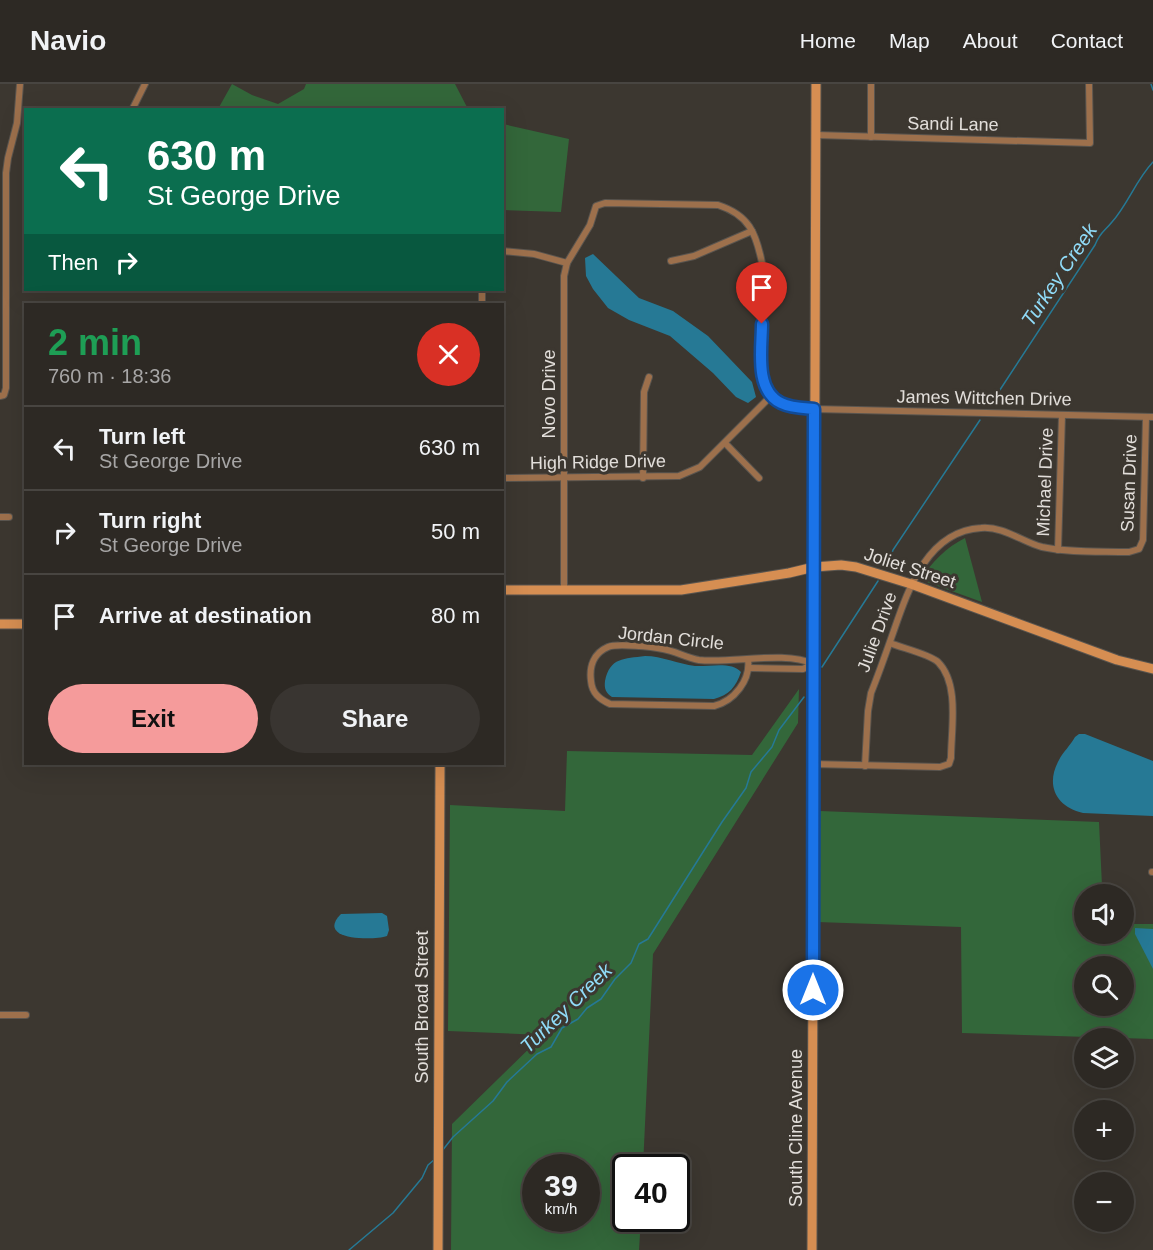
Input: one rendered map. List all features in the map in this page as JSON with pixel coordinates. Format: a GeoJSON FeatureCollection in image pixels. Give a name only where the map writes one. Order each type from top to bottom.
{"type":"FeatureCollection","features":[{"type":"Feature","properties":{"kind":"street"},"geometry":{"type":"LineString","coordinates":[[2,396],[3,173],[20,105],[21,84]]}},
{"type":"Feature","properties":{"kind":"street"},"geometry":{"type":"LineString","coordinates":[[133,108],[145,84]]}},
{"type":"Feature","properties":{"kind":"street","name":"South Cline Avenue"},"geometry":{"type":"LineString","coordinates":[[812,1250],[816,84]]}},
{"type":"Feature","properties":{"kind":"street"},"geometry":{"type":"LineString","coordinates":[[871,84],[871,137]]}},
{"type":"Feature","properties":{"kind":"street","name":"Sandi Lane"},"geometry":{"type":"LineString","coordinates":[[816,135],[1090,143],[1089,84]]}},
{"type":"Feature","properties":{"kind":"street","name":"Novo Drive"},"geometry":{"type":"LineString","coordinates":[[564,590],[564,291],[567,263],[590,225],[596,206],[605,203],[718,206],[733,210],[744,217],[752,231]]}},
{"type":"Feature","properties":{"kind":"street"},"geometry":{"type":"LineString","coordinates":[[671,261],[694,256],[752,231],[759,247],[762,263],[763,381],[771,396]]}},
{"type":"Feature","properties":{"kind":"street"},"geometry":{"type":"LineString","coordinates":[[504,251],[534,254],[567,263]]}},
{"type":"Feature","properties":{"kind":"street"},"geometry":{"type":"LineString","coordinates":[[643,478],[644,392],[649,377]]}},
{"type":"Feature","properties":{"kind":"street","name":"James Wittchen Drive"},"geometry":{"type":"LineString","coordinates":[[771,396],[781,404],[814,409],[1149,417]]}},
{"type":"Feature","properties":{"kind":"street","name":"High Ridge Drive"},"geometry":{"type":"LineString","coordinates":[[504,478],[679,476],[700,467],[771,396]]}},
{"type":"Feature","properties":{"kind":"street","name":"Michael Drive"},"geometry":{"type":"LineString","coordinates":[[1058,550],[1062,415]]}},
{"type":"Feature","properties":{"kind":"street","name":"Susan Drive"},"geometry":{"type":"LineString","coordinates":[[1139,549],[1143,540],[1149,417]]}},
{"type":"Feature","properties":{"kind":"street"},"geometry":{"type":"LineString","coordinates":[[725,443],[759,478]]}},
{"type":"Feature","properties":{"kind":"street"},"geometry":{"type":"LineString","coordinates":[[0,517],[9,518]]}},
{"type":"Feature","properties":{"kind":"street","name":"Julie Drive"},"geometry":{"type":"LineString","coordinates":[[866,766],[871,693],[911,584],[926,560],[940,546],[958,533],[982,528],[1001,530],[1039,546],[1058,550],[1129,552],[1139,549]]}},
{"type":"Feature","properties":{"kind":"street","name":"Joliet Street"},"geometry":{"type":"LineString","coordinates":[[504,591],[681,590],[814,567],[842,565],[911,584],[1109,657],[1153,669]]}},
{"type":"Feature","properties":{"kind":"street"},"geometry":{"type":"LineString","coordinates":[[0,624],[24,624]]}},
{"type":"Feature","properties":{"kind":"street"},"geometry":{"type":"LineString","coordinates":[[812,764],[940,767],[949,764],[952,686],[946,673],[937,661],[890,643]]}},
{"type":"Feature","properties":{"kind":"street","name":"Jordan Circle"},"geometry":{"type":"LineString","coordinates":[[748,659],[749,669],[737,691],[729,699],[714,706],[610,704],[600,699],[592,690],[592,660],[598,653],[610,646],[663,649],[698,660],[748,659],[803,659],[813,664]]}},
{"type":"Feature","properties":{"kind":"street"},"geometry":{"type":"LineString","coordinates":[[749,669],[803,669],[813,664]]}},
{"type":"Feature","properties":{"kind":"street","name":"South Broad Street"},"geometry":{"type":"LineString","coordinates":[[438,1250],[440,765]]}},
{"type":"Feature","properties":{"kind":"street"},"geometry":{"type":"LineString","coordinates":[[0,1015],[26,1015]]}},
{"type":"Feature","properties":{"kind":"green space"},"geometry":{"type":"Polygon","coordinates":[[[232,84],[252,95],[278,104],[304,89],[306,84],[455,84],[467,108],[219,108],[232,84]]]}},
{"type":"Feature","properties":{"kind":"green space"},"geometry":{"type":"Polygon","coordinates":[[[504,124],[569,139],[561,212],[504,210],[504,124]]]}},
{"type":"Feature","properties":{"kind":"green space"},"geometry":{"type":"Polygon","coordinates":[[[965,538],[982,602],[921,580],[940,556],[965,538]]]}},
{"type":"Feature","properties":{"kind":"green space"},"geometry":{"type":"Polygon","coordinates":[[[799,689],[798,723],[653,954],[644,1154],[612,1154],[612,1232],[640,1232],[639,1250],[451,1250],[452,1124],[543,1035],[448,1031],[450,805],[565,811],[567,751],[752,755],[799,689]]]}},
{"type":"Feature","properties":{"kind":"green space"},"geometry":{"type":"Polygon","coordinates":[[[820,811],[1099,822],[1102,884],[1074,884],[1074,944],[1134,944],[1134,924],[1153,924],[1153,1039],[1134,1038],[1134,1028],[1074,1028],[1074,1037],[962,1033],[961,927],[817,922],[820,811]]]}},
{"type":"Feature","properties":{"kind":"water"},"geometry":{"type":"Polygon","coordinates":[[[593,254],[639,298],[673,311],[708,336],[752,382],[756,397],[748,403],[736,397],[713,373],[670,336],[629,320],[608,308],[586,276],[585,258],[593,254]]]}},
{"type":"Feature","properties":{"kind":"water"},"geometry":{"type":"Polygon","coordinates":[[[645,656],[695,666],[732,667],[741,672],[731,690],[714,699],[612,697],[608,694],[605,681],[610,667],[624,659],[645,656]]]}},
{"type":"Feature","properties":{"kind":"water"},"geometry":{"type":"Polygon","coordinates":[[[1079,734],[1085,734],[1153,761],[1153,816],[1083,813],[1066,806],[1060,800],[1053,786],[1055,769],[1062,754],[1079,734]]]}},
{"type":"Feature","properties":{"kind":"water"},"geometry":{"type":"Polygon","coordinates":[[[382,913],[387,916],[389,930],[387,936],[380,938],[349,937],[340,934],[335,929],[335,923],[341,914],[382,913]]]}},
{"type":"Feature","properties":{"kind":"water"},"geometry":{"type":"Polygon","coordinates":[[[1135,928],[1153,929],[1153,969],[1135,934],[1135,928]]]}},
{"type":"Feature","properties":{"kind":"waterway","name":"Turkey Creek"},"geometry":{"type":"LineString","coordinates":[[1151,84],[1153,90]]}},
{"type":"Feature","properties":{"kind":"waterway","name":"Turkey Creek"},"geometry":{"type":"LineString","coordinates":[[990,405],[1099,237],[1118,215],[1153,162]]}},
{"type":"Feature","properties":{"kind":"waterway","name":"Turkey Creek"},"geometry":{"type":"LineString","coordinates":[[884,567],[980,420]]}},
{"type":"Feature","properties":{"kind":"waterway","name":"Turkey Creek"},"geometry":{"type":"LineString","coordinates":[[822,667],[878,581]]}},
{"type":"Feature","properties":{"kind":"waterway","name":"Turkey Creek"},"geometry":{"type":"LineString","coordinates":[[442,1151],[453,1137],[493,1101],[507,1082],[537,1054],[551,1047],[562,1028],[578,1019],[587,1008],[601,999],[615,979],[631,963],[639,944],[648,939],[746,788],[751,772],[772,747],[779,730],[804,697]]}},
{"type":"Feature","properties":{"kind":"waterway","name":"Turkey Creek"},"geometry":{"type":"LineString","coordinates":[[349,1250],[393,1213],[422,1178],[428,1165],[435,1159]]}},
{"type":"Feature","properties":{"kind":"route"},"geometry":{"type":"LineString","coordinates":[[762,324],[763,381],[771,396],[781,404],[814,409],[813,990]]}}]}
